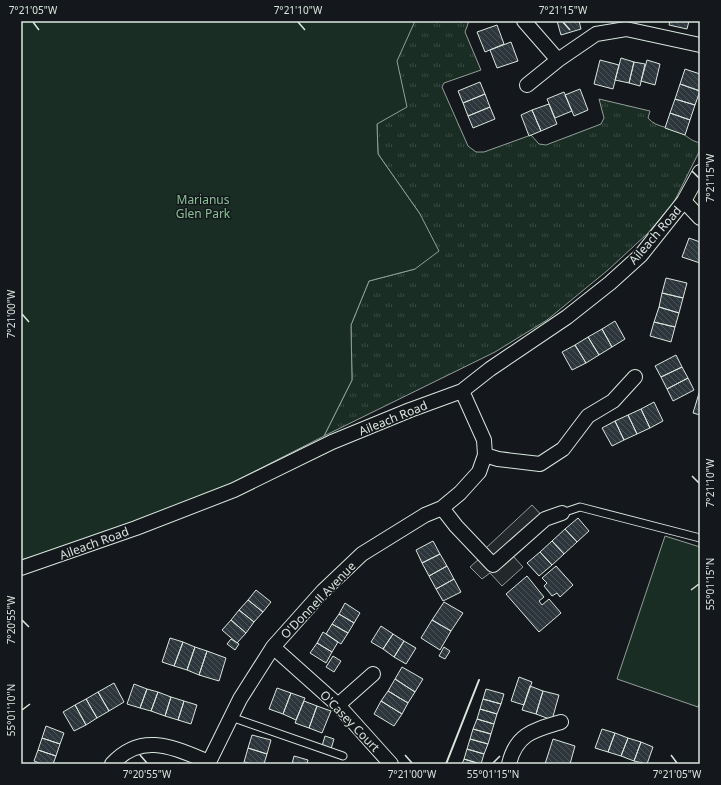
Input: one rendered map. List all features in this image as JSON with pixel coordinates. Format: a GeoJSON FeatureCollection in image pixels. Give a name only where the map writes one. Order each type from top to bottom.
{"type":"FeatureCollection","features":[{"type":"Feature","properties":{"kind":"street"},"geometry":{"type":"LineString","coordinates":[[524,21],[558,60]]}},
{"type":"Feature","properties":{"kind":"street"},"geometry":{"type":"LineString","coordinates":[[527,85],[558,60],[596,34],[626,29],[700,45]]}},
{"type":"Feature","properties":{"kind":"street","name":"Aileach Road"},"geometry":{"type":"LineString","coordinates":[[21,568],[136,528],[234,490],[332,442],[410,410],[462,391],[490,369],[544,333],[610,283],[648,247],[684,201],[700,172]]}},
{"type":"Feature","properties":{"kind":"street"},"geometry":{"type":"LineString","coordinates":[[684,201],[700,218]]}},
{"type":"Feature","properties":{"kind":"street"},"geometry":{"type":"LineString","coordinates":[[485,455],[498,459],[540,464],[563,449],[588,416],[613,401],[635,377]]}},
{"type":"Feature","properties":{"kind":"street","name":"O'Donnell Avenue"},"geometry":{"type":"LineString","coordinates":[[209,763],[240,699],[273,647],[323,591],[362,554],[425,515],[442,508],[472,482],[479,472],[485,455],[484,440],[462,391]]}},
{"type":"Feature","properties":{"kind":"street"},"geometry":{"type":"LineString","coordinates":[[442,508],[456,526],[493,565],[544,519],[562,513]]}},
{"type":"Feature","properties":{"kind":"street","name":"O'Casey Court"},"geometry":{"type":"LineString","coordinates":[[273,647],[338,705],[391,764]]}},
{"type":"Feature","properties":{"kind":"street"},"geometry":{"type":"LineString","coordinates":[[338,705],[373,674]]}},
{"type":"Feature","properties":{"kind":"street"},"geometry":{"type":"LineString","coordinates":[[509,764],[512,750],[533,730],[561,722]]}},
{"type":"Feature","properties":{"kind":"street"},"geometry":{"type":"LineString","coordinates":[[112,764],[118,757],[142,744],[175,748],[209,763]]}},
{"type":"Feature","properties":{"kind":"lane"},"geometry":{"type":"LineString","coordinates":[[562,513],[580,507],[700,538]]}},
{"type":"Feature","properties":{"kind":"lane"},"geometry":{"type":"LineString","coordinates":[[231,717],[343,756]]}},
{"type":"Feature","properties":{"kind":"green space","name":"Marianus Glen Park"},"geometry":{"type":"Polygon","coordinates":[[[21,21],[415,21],[397,61],[407,107],[377,124],[378,154],[420,214],[439,251],[415,269],[369,281],[351,325],[352,380],[324,436],[230,484],[135,525],[21,560],[21,21]]]}},
{"type":"Feature","properties":{"kind":"green space"},"geometry":{"type":"Polygon","coordinates":[[[263,21],[469,21],[465,32],[481,70],[444,83],[442,87],[468,146],[476,152],[484,152],[531,135],[539,144],[546,145],[601,124],[604,118],[599,99],[650,111],[648,118],[652,122],[660,126],[679,131],[692,140],[700,143],[700,150],[673,204],[647,234],[608,270],[547,320],[495,352],[324,436],[352,380],[351,325],[369,281],[415,269],[420,214],[378,154],[377,124],[263,21]]]}},
{"type":"Feature","properties":{"kind":"green space"},"geometry":{"type":"Polygon","coordinates":[[[665,536],[700,547],[700,702],[698,707],[617,679],[665,536]]]}},
{"type":"Feature","properties":{"kind":"shaded area"},"geometry":{"type":"Polygon","coordinates":[[[532,505],[549,523],[513,556],[523,567],[502,586],[490,573],[482,579],[470,567],[488,551],[486,548],[532,505]]]}},
{"type":"Feature","properties":{"kind":"building"},"geometry":{"type":"Polygon","coordinates":[[[557,21],[579,21],[581,29],[561,35],[557,21]]]}},
{"type":"Feature","properties":{"kind":"building"},"geometry":{"type":"Polygon","coordinates":[[[670,21],[689,21],[687,29],[669,25],[670,21]]]}},
{"type":"Feature","properties":{"kind":"building"},"geometry":{"type":"Polygon","coordinates":[[[497,25],[504,44],[485,52],[477,32],[497,25]]]}},
{"type":"Feature","properties":{"kind":"building"},"geometry":{"type":"Polygon","coordinates":[[[511,42],[518,61],[497,68],[490,50],[511,42]]]}},
{"type":"Feature","properties":{"kind":"building"},"geometry":{"type":"Polygon","coordinates":[[[621,58],[634,62],[629,83],[615,80],[621,58]]]}},
{"type":"Feature","properties":{"kind":"building"},"geometry":{"type":"Polygon","coordinates":[[[600,60],[619,65],[613,89],[594,84],[600,60]]]}},
{"type":"Feature","properties":{"kind":"building"},"geometry":{"type":"Polygon","coordinates":[[[647,60],[660,64],[655,85],[641,81],[647,60]]]}},
{"type":"Feature","properties":{"kind":"building"},"geometry":{"type":"Polygon","coordinates":[[[634,62],[645,64],[640,86],[629,83],[634,62]]]}},
{"type":"Feature","properties":{"kind":"building"},"geometry":{"type":"Polygon","coordinates":[[[685,69],[700,74],[700,91],[680,84],[685,69]]]}},
{"type":"Feature","properties":{"kind":"building"},"geometry":{"type":"Polygon","coordinates":[[[480,82],[485,94],[463,103],[458,91],[480,82]]]}},
{"type":"Feature","properties":{"kind":"building"},"geometry":{"type":"Polygon","coordinates":[[[680,84],[700,91],[695,105],[675,99],[680,84]]]}},
{"type":"Feature","properties":{"kind":"building"},"geometry":{"type":"Polygon","coordinates":[[[580,89],[588,110],[574,116],[565,95],[580,89]]]}},
{"type":"Feature","properties":{"kind":"building"},"geometry":{"type":"Polygon","coordinates":[[[564,92],[572,111],[555,118],[547,99],[564,92]]]}},
{"type":"Feature","properties":{"kind":"building"},"geometry":{"type":"Polygon","coordinates":[[[485,94],[490,107],[468,116],[463,103],[485,94]]]}},
{"type":"Feature","properties":{"kind":"building"},"geometry":{"type":"Polygon","coordinates":[[[675,99],[695,105],[690,120],[670,113],[675,99]]]}},
{"type":"Feature","properties":{"kind":"building"},"geometry":{"type":"Polygon","coordinates":[[[549,104],[557,124],[541,131],[532,110],[549,104]]]}},
{"type":"Feature","properties":{"kind":"building"},"geometry":{"type":"Polygon","coordinates":[[[490,107],[495,119],[473,128],[468,116],[490,107]]]}},
{"type":"Feature","properties":{"kind":"building"},"geometry":{"type":"Polygon","coordinates":[[[532,110],[541,131],[529,136],[521,115],[532,110]]]}},
{"type":"Feature","properties":{"kind":"building"},"geometry":{"type":"Polygon","coordinates":[[[670,113],[690,120],[685,135],[665,128],[670,113]]]}},
{"type":"Feature","properties":{"kind":"building"},"geometry":{"type":"Polygon","coordinates":[[[689,238],[700,242],[700,263],[682,257],[689,238]]]}},
{"type":"Feature","properties":{"kind":"building"},"geometry":{"type":"Polygon","coordinates":[[[666,278],[687,283],[683,298],[662,293],[666,278]]]}},
{"type":"Feature","properties":{"kind":"building"},"geometry":{"type":"Polygon","coordinates":[[[662,293],[683,298],[679,313],[659,307],[662,293]]]}},
{"type":"Feature","properties":{"kind":"building"},"geometry":{"type":"Polygon","coordinates":[[[659,307],[679,313],[675,327],[654,322],[659,307]]]}},
{"type":"Feature","properties":{"kind":"building"},"geometry":{"type":"Polygon","coordinates":[[[615,321],[625,339],[612,347],[602,329],[615,321]]]}},
{"type":"Feature","properties":{"kind":"building"},"geometry":{"type":"Polygon","coordinates":[[[654,322],[675,327],[671,342],[650,336],[654,322]]]}},
{"type":"Feature","properties":{"kind":"building"},"geometry":{"type":"Polygon","coordinates":[[[602,329],[612,347],[599,355],[588,337],[602,329]]]}},
{"type":"Feature","properties":{"kind":"building"},"geometry":{"type":"Polygon","coordinates":[[[588,337],[599,355],[586,363],[575,345],[588,337]]]}},
{"type":"Feature","properties":{"kind":"building"},"geometry":{"type":"Polygon","coordinates":[[[575,345],[586,363],[572,370],[562,352],[575,345]]]}},
{"type":"Feature","properties":{"kind":"building"},"geometry":{"type":"Polygon","coordinates":[[[676,355],[682,367],[661,377],[655,366],[676,355]]]}},
{"type":"Feature","properties":{"kind":"building"},"geometry":{"type":"Polygon","coordinates":[[[682,367],[688,378],[667,389],[661,377],[682,367]]]}},
{"type":"Feature","properties":{"kind":"building"},"geometry":{"type":"Polygon","coordinates":[[[688,378],[694,390],[673,401],[667,389],[688,378]]]}},
{"type":"Feature","properties":{"kind":"building"},"geometry":{"type":"Polygon","coordinates":[[[700,390],[700,415],[693,413],[700,390]]]}},
{"type":"Feature","properties":{"kind":"building"},"geometry":{"type":"Polygon","coordinates":[[[654,402],[663,421],[650,428],[641,409],[654,402]]]}},
{"type":"Feature","properties":{"kind":"building"},"geometry":{"type":"Polygon","coordinates":[[[641,409],[650,428],[637,434],[628,415],[641,409]]]}},
{"type":"Feature","properties":{"kind":"building"},"geometry":{"type":"Polygon","coordinates":[[[628,415],[637,434],[624,440],[615,421],[628,415]]]}},
{"type":"Feature","properties":{"kind":"building"},"geometry":{"type":"Polygon","coordinates":[[[615,421],[624,440],[612,446],[602,428],[615,421]]]}},
{"type":"Feature","properties":{"kind":"building"},"geometry":{"type":"Polygon","coordinates":[[[578,518],[589,531],[577,542],[565,529],[578,518]]]}},
{"type":"Feature","properties":{"kind":"building"},"geometry":{"type":"Polygon","coordinates":[[[565,529],[577,542],[564,554],[552,541],[565,529]]]}},
{"type":"Feature","properties":{"kind":"building"},"geometry":{"type":"Polygon","coordinates":[[[433,541],[440,554],[422,563],[416,550],[433,541]]]}},
{"type":"Feature","properties":{"kind":"building"},"geometry":{"type":"Polygon","coordinates":[[[552,541],[564,554],[552,565],[540,552],[552,541]]]}},
{"type":"Feature","properties":{"kind":"building"},"geometry":{"type":"Polygon","coordinates":[[[540,552],[552,565],[539,576],[527,563],[540,552]]]}},
{"type":"Feature","properties":{"kind":"building"},"geometry":{"type":"Polygon","coordinates":[[[440,554],[447,566],[429,576],[422,563],[440,554]]]}},
{"type":"Feature","properties":{"kind":"building"},"geometry":{"type":"Polygon","coordinates":[[[447,566],[454,579],[436,589],[429,576],[447,566]]]}},
{"type":"Feature","properties":{"kind":"building"},"geometry":{"type":"Polygon","coordinates":[[[556,566],[573,585],[560,597],[557,593],[552,596],[544,586],[547,583],[542,578],[556,566]]]}},
{"type":"Feature","properties":{"kind":"building"},"geometry":{"type":"Polygon","coordinates":[[[527,576],[544,597],[539,601],[542,605],[549,599],[561,613],[539,632],[506,594],[527,576]]]}},
{"type":"Feature","properties":{"kind":"building"},"geometry":{"type":"Polygon","coordinates":[[[454,579],[461,592],[443,601],[436,589],[454,579]]]}},
{"type":"Feature","properties":{"kind":"building"},"geometry":{"type":"Polygon","coordinates":[[[256,590],[271,602],[263,612],[248,600],[256,590]]]}},
{"type":"Feature","properties":{"kind":"building"},"geometry":{"type":"Polygon","coordinates":[[[248,600],[263,612],[254,622],[239,610],[248,600]]]}},
{"type":"Feature","properties":{"kind":"building"},"geometry":{"type":"Polygon","coordinates":[[[444,602],[463,613],[451,631],[432,620],[444,602]]]}},
{"type":"Feature","properties":{"kind":"building"},"geometry":{"type":"Polygon","coordinates":[[[345,603],[360,613],[354,623],[339,614],[345,603]]]}},
{"type":"Feature","properties":{"kind":"building"},"geometry":{"type":"Polygon","coordinates":[[[239,610],[254,622],[246,633],[231,620],[239,610]]]}},
{"type":"Feature","properties":{"kind":"building"},"geometry":{"type":"Polygon","coordinates":[[[339,614],[354,623],[348,633],[332,624],[339,614]]]}},
{"type":"Feature","properties":{"kind":"building"},"geometry":{"type":"Polygon","coordinates":[[[231,620],[246,633],[237,643],[222,630],[231,620]]]}},
{"type":"Feature","properties":{"kind":"building"},"geometry":{"type":"Polygon","coordinates":[[[432,620],[451,631],[440,650],[421,638],[432,620]]]}},
{"type":"Feature","properties":{"kind":"building"},"geometry":{"type":"Polygon","coordinates":[[[332,624],[348,633],[341,644],[326,634],[332,624]]]}},
{"type":"Feature","properties":{"kind":"building"},"geometry":{"type":"Polygon","coordinates":[[[381,626],[393,634],[383,649],[371,642],[381,626]]]}},
{"type":"Feature","properties":{"kind":"building"},"geometry":{"type":"Polygon","coordinates":[[[323,632],[338,642],[332,652],[317,643],[323,632]]]}},
{"type":"Feature","properties":{"kind":"building"},"geometry":{"type":"Polygon","coordinates":[[[393,634],[404,641],[394,657],[383,649],[393,634]]]}},
{"type":"Feature","properties":{"kind":"building"},"geometry":{"type":"Polygon","coordinates":[[[170,638],[183,642],[174,666],[162,662],[170,638]]]}},
{"type":"Feature","properties":{"kind":"building"},"geometry":{"type":"Polygon","coordinates":[[[231,639],[239,644],[235,650],[227,644],[231,639]]]}},
{"type":"Feature","properties":{"kind":"building"},"geometry":{"type":"Polygon","coordinates":[[[404,641],[416,648],[406,664],[394,657],[404,641]]]}},
{"type":"Feature","properties":{"kind":"building"},"geometry":{"type":"Polygon","coordinates":[[[183,642],[195,647],[187,670],[174,666],[183,642]]]}},
{"type":"Feature","properties":{"kind":"building"},"geometry":{"type":"Polygon","coordinates":[[[317,643],[332,652],[326,663],[310,653],[317,643]]]}},
{"type":"Feature","properties":{"kind":"building"},"geometry":{"type":"Polygon","coordinates":[[[195,647],[207,651],[199,675],[187,670],[195,647]]]}},
{"type":"Feature","properties":{"kind":"building"},"geometry":{"type":"Polygon","coordinates":[[[444,647],[450,651],[445,659],[439,656],[444,647]]]}},
{"type":"Feature","properties":{"kind":"building"},"geometry":{"type":"Polygon","coordinates":[[[207,651],[226,658],[219,681],[199,675],[207,651]]]}},
{"type":"Feature","properties":{"kind":"building"},"geometry":{"type":"Polygon","coordinates":[[[333,656],[341,661],[334,672],[326,667],[333,656]]]}},
{"type":"Feature","properties":{"kind":"building"},"geometry":{"type":"Polygon","coordinates":[[[402,667],[423,679],[415,692],[395,679],[402,667]]]}},
{"type":"Feature","properties":{"kind":"building"},"geometry":{"type":"Polygon","coordinates":[[[519,677],[532,682],[524,705],[511,701],[519,677]]]}},
{"type":"Feature","properties":{"kind":"building"},"geometry":{"type":"Polygon","coordinates":[[[395,679],[415,692],[408,703],[388,691],[395,679]]]}},
{"type":"Feature","properties":{"kind":"building"},"geometry":{"type":"Polygon","coordinates":[[[114,683],[124,702],[109,711],[98,692],[114,683]]]}},
{"type":"Feature","properties":{"kind":"building"},"geometry":{"type":"Polygon","coordinates":[[[134,684],[147,689],[140,708],[127,704],[134,684]]]}},
{"type":"Feature","properties":{"kind":"building"},"geometry":{"type":"Polygon","coordinates":[[[530,686],[543,691],[536,714],[522,710],[530,686]]]}},
{"type":"Feature","properties":{"kind":"building"},"geometry":{"type":"Polygon","coordinates":[[[277,688],[291,693],[283,714],[269,709],[277,688]]]}},
{"type":"Feature","properties":{"kind":"building"},"geometry":{"type":"Polygon","coordinates":[[[147,689],[158,692],[151,711],[140,708],[147,689]]]}},
{"type":"Feature","properties":{"kind":"building"},"geometry":{"type":"Polygon","coordinates":[[[486,689],[504,694],[501,704],[483,699],[486,689]]]}},
{"type":"Feature","properties":{"kind":"building"},"geometry":{"type":"Polygon","coordinates":[[[388,691],[408,703],[402,714],[381,701],[388,691]]]}},
{"type":"Feature","properties":{"kind":"building"},"geometry":{"type":"Polygon","coordinates":[[[543,691],[559,695],[552,720],[536,714],[543,691]]]}},
{"type":"Feature","properties":{"kind":"building"},"geometry":{"type":"Polygon","coordinates":[[[98,692],[109,711],[97,718],[86,699],[98,692]]]}},
{"type":"Feature","properties":{"kind":"building"},"geometry":{"type":"Polygon","coordinates":[[[158,692],[171,697],[165,716],[151,711],[158,692]]]}},
{"type":"Feature","properties":{"kind":"building"},"geometry":{"type":"Polygon","coordinates":[[[291,693],[305,698],[296,720],[283,714],[291,693]]]}},
{"type":"Feature","properties":{"kind":"building"},"geometry":{"type":"Polygon","coordinates":[[[171,697],[184,701],[178,720],[165,716],[171,697]]]}},
{"type":"Feature","properties":{"kind":"building"},"geometry":{"type":"Polygon","coordinates":[[[86,699],[97,718],[86,725],[75,705],[86,699]]]}},
{"type":"Feature","properties":{"kind":"building"},"geometry":{"type":"Polygon","coordinates":[[[483,699],[501,704],[497,714],[480,709],[483,699]]]}},
{"type":"Feature","properties":{"kind":"building"},"geometry":{"type":"Polygon","coordinates":[[[184,701],[197,705],[191,724],[178,720],[184,701]]]}},
{"type":"Feature","properties":{"kind":"building"},"geometry":{"type":"Polygon","coordinates":[[[304,701],[317,706],[309,728],[295,723],[304,701]]]}},
{"type":"Feature","properties":{"kind":"building"},"geometry":{"type":"Polygon","coordinates":[[[381,701],[402,714],[394,726],[374,714],[381,701]]]}},
{"type":"Feature","properties":{"kind":"building"},"geometry":{"type":"Polygon","coordinates":[[[75,705],[86,725],[74,731],[63,712],[75,705]]]}},
{"type":"Feature","properties":{"kind":"building"},"geometry":{"type":"Polygon","coordinates":[[[317,706],[331,711],[322,733],[309,728],[317,706]]]}},
{"type":"Feature","properties":{"kind":"building"},"geometry":{"type":"Polygon","coordinates":[[[480,709],[497,714],[494,724],[477,719],[480,709]]]}},
{"type":"Feature","properties":{"kind":"building"},"geometry":{"type":"Polygon","coordinates":[[[477,719],[494,724],[491,734],[473,729],[477,719]]]}},
{"type":"Feature","properties":{"kind":"building"},"geometry":{"type":"Polygon","coordinates":[[[46,726],[64,733],[60,744],[42,738],[46,726]]]}},
{"type":"Feature","properties":{"kind":"building"},"geometry":{"type":"Polygon","coordinates":[[[473,729],[491,734],[488,744],[470,739],[473,729]]]}},
{"type":"Feature","properties":{"kind":"building"},"geometry":{"type":"Polygon","coordinates":[[[602,729],[615,733],[608,752],[595,748],[602,729]]]}},
{"type":"Feature","properties":{"kind":"building"},"geometry":{"type":"Polygon","coordinates":[[[615,733],[628,738],[621,756],[608,752],[615,733]]]}},
{"type":"Feature","properties":{"kind":"building"},"geometry":{"type":"Polygon","coordinates":[[[252,735],[271,740],[267,754],[248,748],[252,735]]]}},
{"type":"Feature","properties":{"kind":"building"},"geometry":{"type":"Polygon","coordinates":[[[325,736],[334,739],[331,749],[322,746],[325,736]]]}},
{"type":"Feature","properties":{"kind":"building"},"geometry":{"type":"Polygon","coordinates":[[[42,738],[60,744],[56,756],[38,750],[42,738]]]}},
{"type":"Feature","properties":{"kind":"building"},"geometry":{"type":"Polygon","coordinates":[[[628,738],[641,742],[634,761],[621,756],[628,738]]]}},
{"type":"Feature","properties":{"kind":"building"},"geometry":{"type":"Polygon","coordinates":[[[470,739],[488,744],[484,754],[467,749],[470,739]]]}},
{"type":"Feature","properties":{"kind":"building"},"geometry":{"type":"Polygon","coordinates":[[[553,739],[575,746],[570,764],[545,764],[553,739]]]}},
{"type":"Feature","properties":{"kind":"building"},"geometry":{"type":"Polygon","coordinates":[[[641,742],[653,747],[647,764],[634,761],[641,742]]]}},
{"type":"Feature","properties":{"kind":"building"},"geometry":{"type":"Polygon","coordinates":[[[248,748],[267,754],[264,764],[244,762],[248,748]]]}},
{"type":"Feature","properties":{"kind":"building"},"geometry":{"type":"Polygon","coordinates":[[[467,749],[484,754],[481,764],[464,759],[467,749]]]}},
{"type":"Feature","properties":{"kind":"building"},"geometry":{"type":"Polygon","coordinates":[[[38,750],[56,756],[53,764],[42,764],[34,761],[38,750]]]}},
{"type":"Feature","properties":{"kind":"building"},"geometry":{"type":"Polygon","coordinates":[[[294,756],[308,760],[307,764],[292,764],[294,756]]]}},
{"type":"Feature","properties":{"kind":"building"},"geometry":{"type":"Polygon","coordinates":[[[464,759],[480,764],[462,764],[464,759]]]}},
{"type":"Feature","properties":{"kind":"wall"},"geometry":{"type":"LineString","coordinates":[[446,764],[479,680]]}}]}
